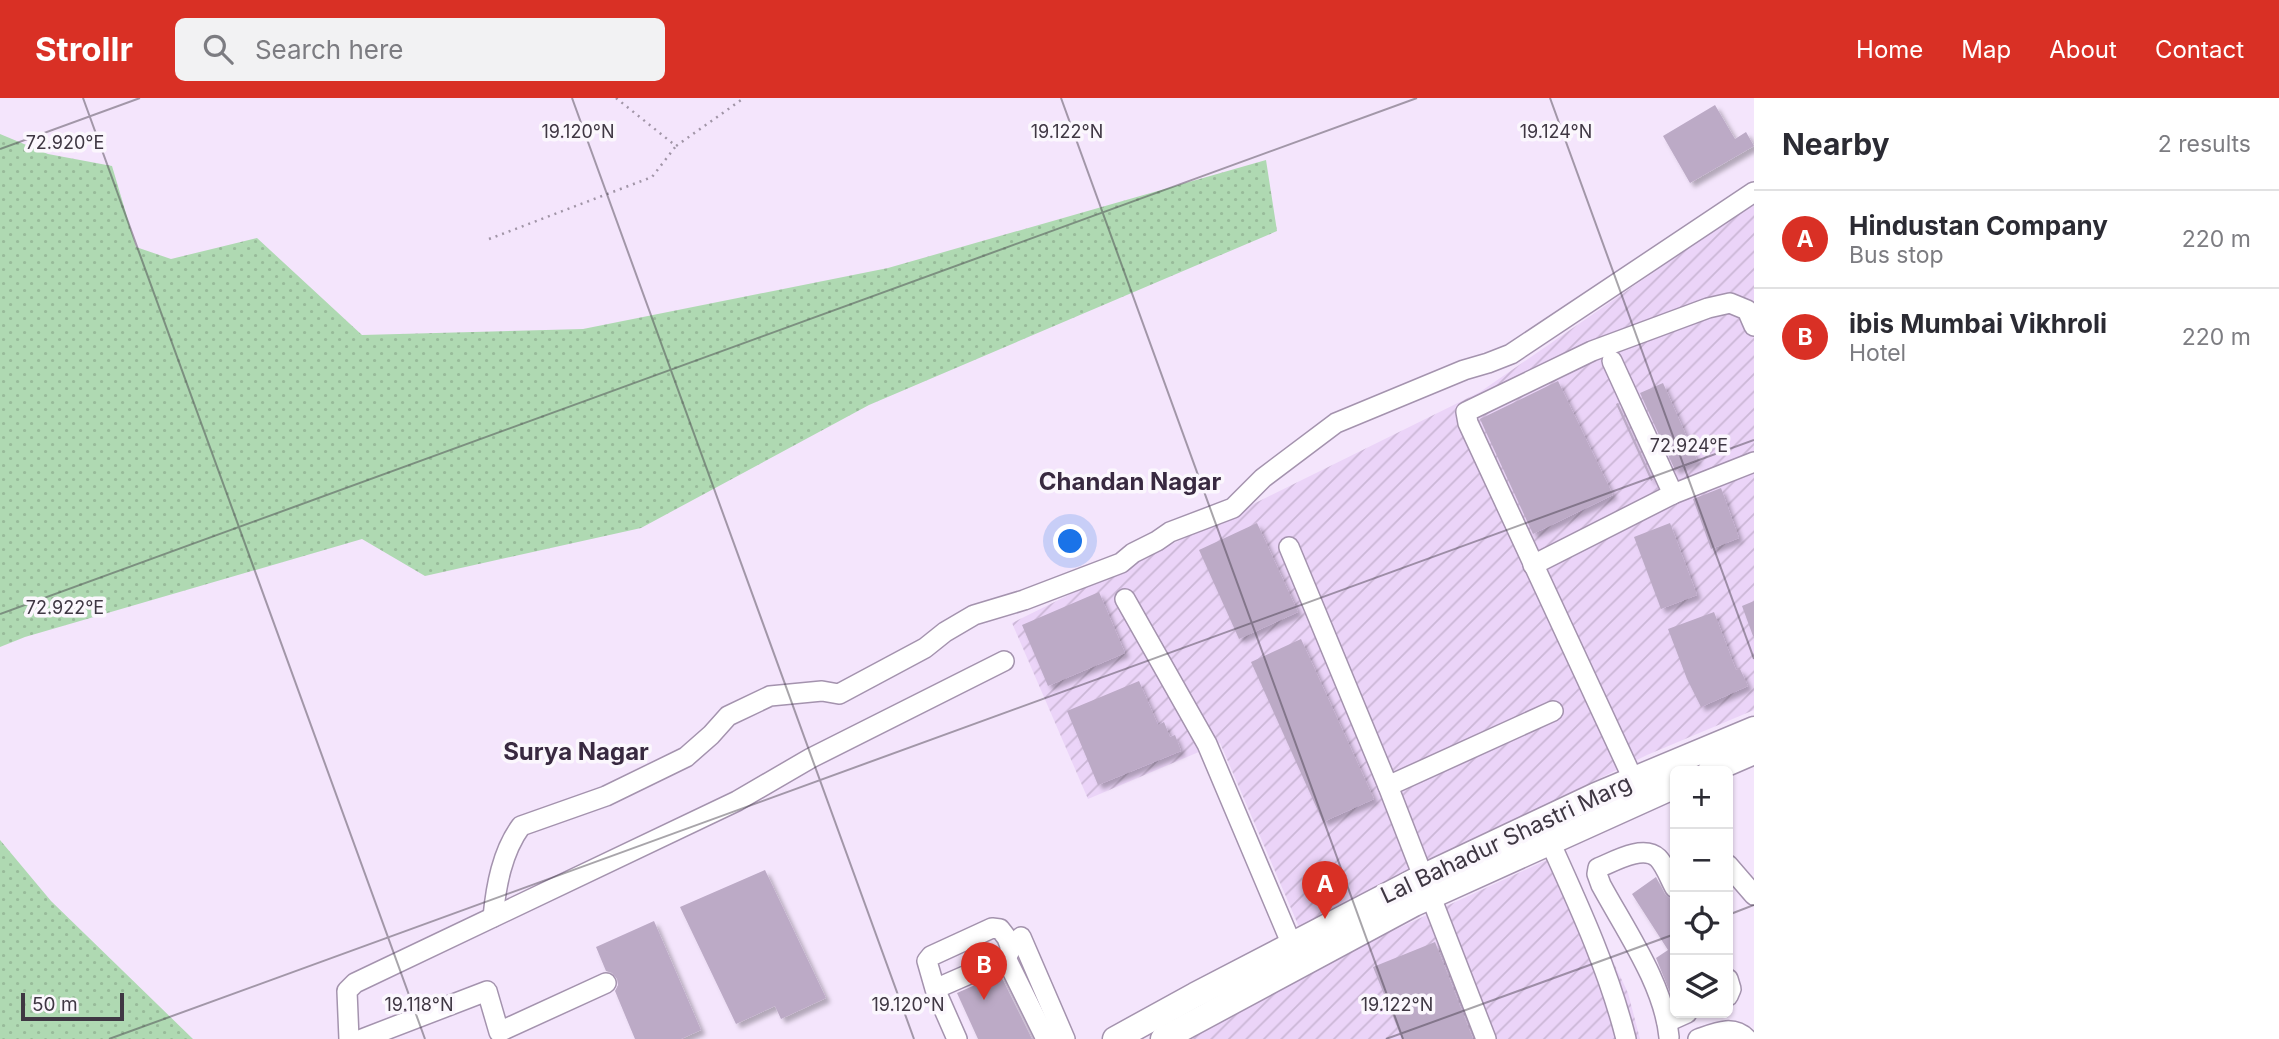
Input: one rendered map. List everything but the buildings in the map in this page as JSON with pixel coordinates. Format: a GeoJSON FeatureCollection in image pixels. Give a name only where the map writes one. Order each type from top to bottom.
{"type":"FeatureCollection","features":[{"type":"Feature","properties":{"kind":"main road","name":"Lal Bahadur Shastri Marg"},"geometry":{"type":"LineString","coordinates":[[1163,1039],[1296,956],[1633,779],[1754,729]]}},
{"type":"Feature","properties":{"kind":"main road"},"geometry":{"type":"LineString","coordinates":[[1722,766],[1754,752]]}},
{"type":"Feature","properties":{"kind":"main road","name":"Lal Bahadur Shastri Marg"},"geometry":{"type":"LineString","coordinates":[[1426,888],[1550,842],[1670,788]]}},
{"type":"Feature","properties":{"kind":"main road","name":"Lal Bahadur Shastri Marg"},"geometry":{"type":"LineString","coordinates":[[1115,1039],[1195,995],[1296,956]]}},
{"type":"Feature","properties":{"kind":"street"},"geometry":{"type":"LineString","coordinates":[[493,917],[497,882],[515,835],[522,827],[606,796],[686,757],[711,736],[728,716],[771,696],[822,691],[839,694],[925,648],[974,615],[1085,578],[1121,563],[1170,532],[1233,508],[1263,478],[1336,423],[1464,370],[1511,354],[1754,192]]}},
{"type":"Feature","properties":{"kind":"street"},"geometry":{"type":"LineString","coordinates":[[1633,779],[1468,423],[1466,412],[1592,351],[1708,308],[1730,303],[1747,310],[1754,326]]}},
{"type":"Feature","properties":{"kind":"street"},"geometry":{"type":"LineString","coordinates":[[1612,361],[1673,494]]}},
{"type":"Feature","properties":{"kind":"street"},"geometry":{"type":"LineString","coordinates":[[1533,565],[1673,494],[1754,462]]}},
{"type":"Feature","properties":{"kind":"street"},"geometry":{"type":"LineString","coordinates":[[1289,547],[1388,786],[1486,1039]]}},
{"type":"Feature","properties":{"kind":"street"},"geometry":{"type":"LineString","coordinates":[[1125,599],[1207,744],[1296,956]]}},
{"type":"Feature","properties":{"kind":"street"},"geometry":{"type":"LineString","coordinates":[[349,1039],[347,991],[355,983],[737,801],[811,758],[1004,661]]}},
{"type":"Feature","properties":{"kind":"street"},"geometry":{"type":"LineString","coordinates":[[1388,786],[1553,711]]}},
{"type":"Feature","properties":{"kind":"street"},"geometry":{"type":"LineString","coordinates":[[1550,842],[1616,1000],[1626,1039]]}},
{"type":"Feature","properties":{"kind":"street"},"geometry":{"type":"LineString","coordinates":[[1668,1034],[1651,980],[1597,874],[1598,868],[1633,855],[1650,854],[1658,858],[1670,879]]}},
{"type":"Feature","properties":{"kind":"street"},"geometry":{"type":"LineString","coordinates":[[1733,871],[1754,895]]}},
{"type":"Feature","properties":{"kind":"street"},"geometry":{"type":"LineString","coordinates":[[935,989],[1006,958],[1011,949],[1000,929],[992,928],[931,956],[928,967],[935,989],[957,1039]]}},
{"type":"Feature","properties":{"kind":"street"},"geometry":{"type":"LineString","coordinates":[[1021,937],[1065,1039]]}},
{"type":"Feature","properties":{"kind":"street"},"geometry":{"type":"LineString","coordinates":[[1006,958],[1046,1039]]}},
{"type":"Feature","properties":{"kind":"street"},"geometry":{"type":"LineString","coordinates":[[362,1039],[487,991],[500,1035],[607,983]]}},
{"type":"Feature","properties":{"kind":"street"},"geometry":{"type":"LineString","coordinates":[[1668,1034],[1682,1018]]}},
{"type":"Feature","properties":{"kind":"street"},"geometry":{"type":"LineString","coordinates":[[1698,1039],[1730,1029],[1747,1039]]}},
{"type":"Feature","properties":{"kind":"path"},"geometry":{"type":"LineString","coordinates":[[616,98],[676,146]]}},
{"type":"Feature","properties":{"kind":"path"},"geometry":{"type":"LineString","coordinates":[[489,239],[652,177],[676,146],[744,98]]}},
{"type":"Feature","properties":{"kind":"shaded area"},"geometry":{"type":"Polygon","coordinates":[[[1754,203],[1754,710],[1647,755],[1299,927],[1220,743],[1088,799],[1012,623],[1480,392],[1754,203]]]}},
{"type":"Feature","properties":{"kind":"shaded area"},"geometry":{"type":"Polygon","coordinates":[[[1562,853],[1628,993],[1640,1039],[1188,1039],[1329,960],[1562,853]]]}},
{"type":"Feature","properties":{"kind":"green space"},"geometry":{"type":"Polygon","coordinates":[[[0,134],[48,154],[112,166],[136,247],[171,259],[257,238],[362,335],[583,329],[888,268],[1266,160],[1277,231],[869,405],[641,528],[425,576],[362,539],[25,637],[0,647],[0,134]]]}},
{"type":"Feature","properties":{"kind":"green space"},"geometry":{"type":"Polygon","coordinates":[[[0,840],[51,901],[193,1039],[0,1039],[0,840]]]}},
{"type":"Feature","properties":{"kind":"place","name":"Hindustan Company"},"geometry":{"type":"Point","coordinates":[1325,919]}},
{"type":"Feature","properties":{"kind":"place","name":"ibis Mumbai Vikhroli"},"geometry":{"type":"Point","coordinates":[984,1000]}},
{"type":"Feature","properties":{"kind":"district","name":"Chandan Nagar"},"geometry":{"type":"Point","coordinates":[1130,482]}},
{"type":"Feature","properties":{"kind":"district","name":"Surya Nagar"},"geometry":{"type":"Point","coordinates":[576,752]}}]}
